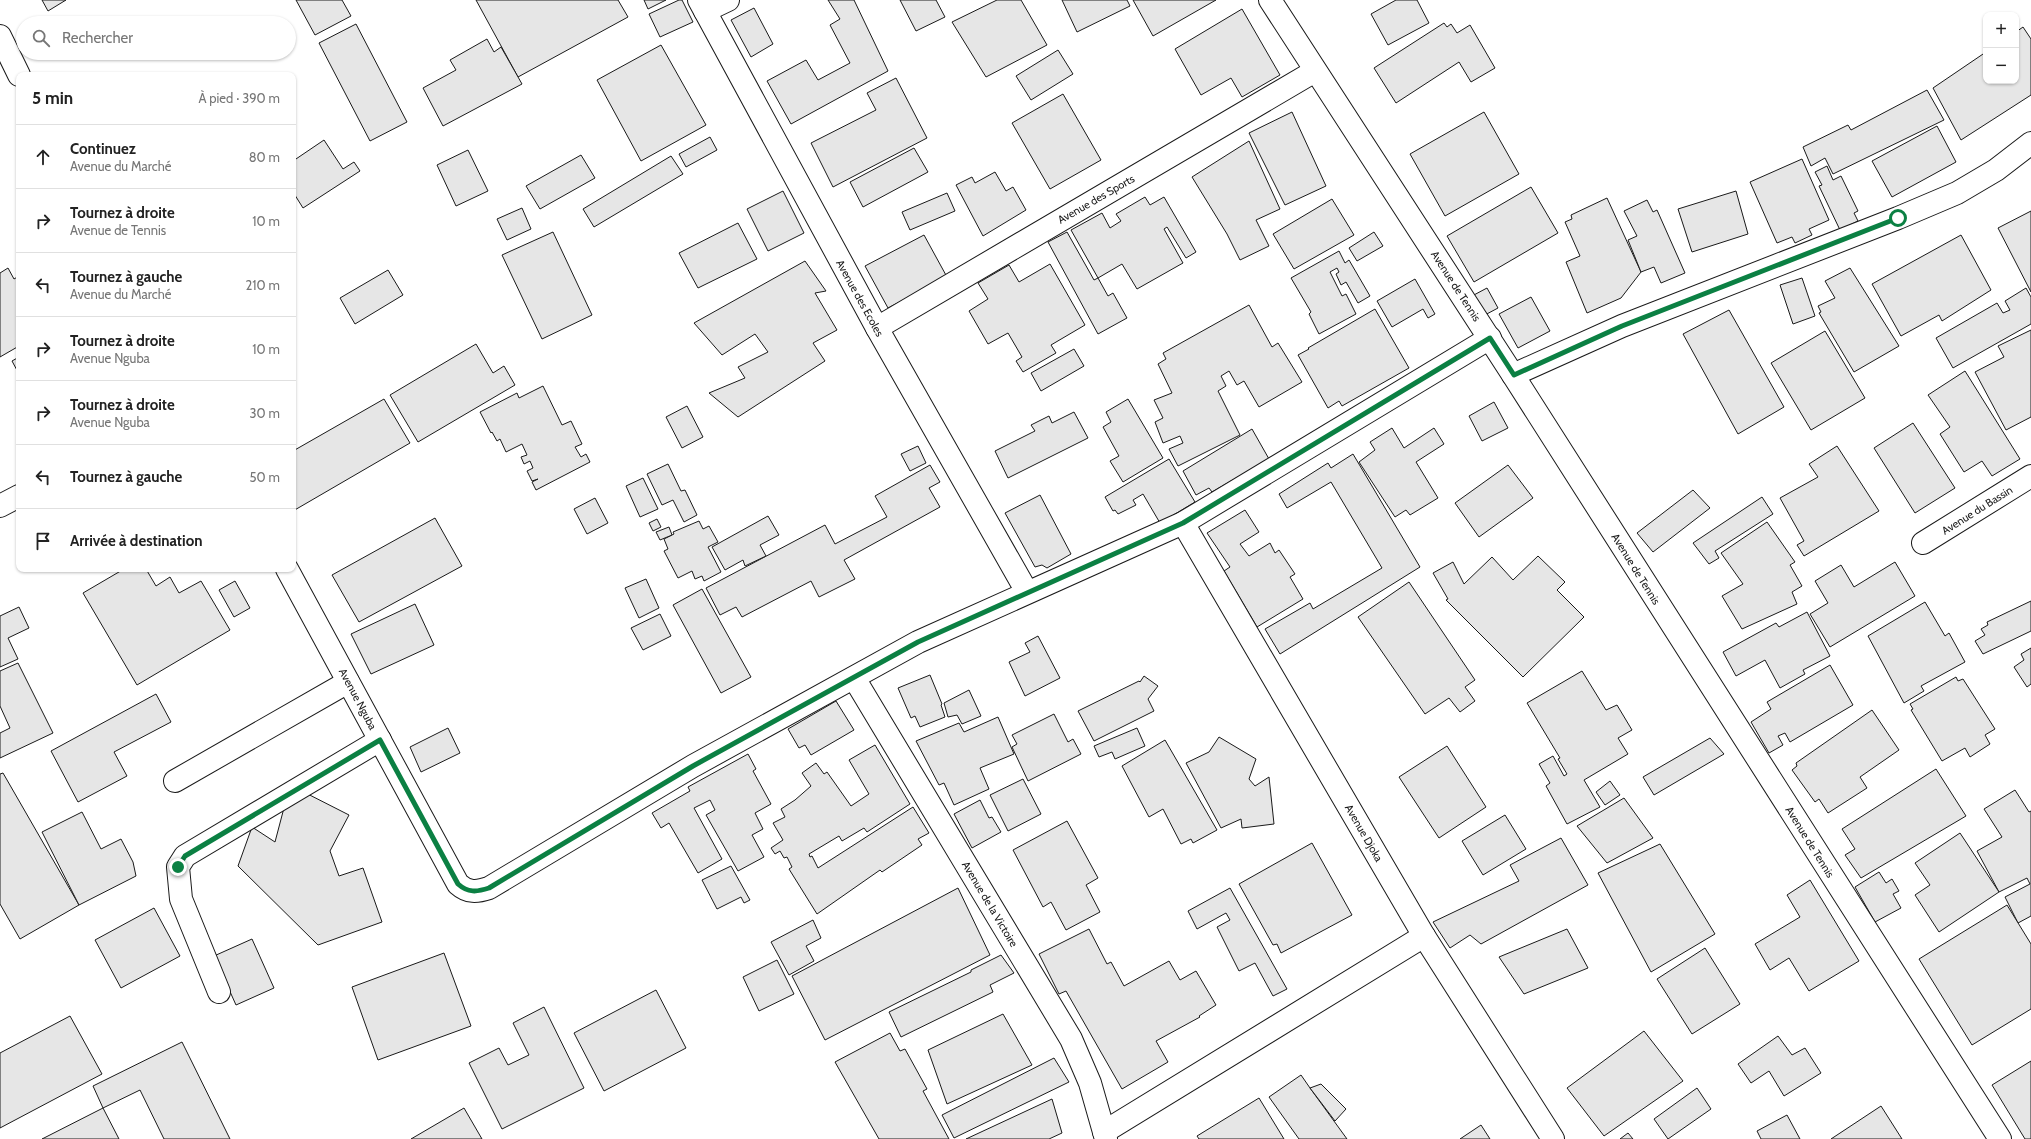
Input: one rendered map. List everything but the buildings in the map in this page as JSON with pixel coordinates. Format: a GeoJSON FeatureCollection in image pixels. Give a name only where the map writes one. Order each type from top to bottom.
{"type":"FeatureCollection","features":[{"type":"Feature","properties":{"kind":"street"},"geometry":{"type":"LineString","coordinates":[[702,6],[728,0]]}},
{"type":"Feature","properties":{"kind":"street","name":"Avenue de Tennis"},"geometry":{"type":"LineString","coordinates":[[1270,0],[1514,375],[2000,1139]]}},
{"type":"Feature","properties":{"kind":"street","name":"Avenue des Ecoles"},"geometry":{"type":"LineString","coordinates":[[702,6],[877,328],[1027,592]]}},
{"type":"Feature","properties":{"kind":"street"},"geometry":{"type":"LineString","coordinates":[[0,36],[18,72]]}},
{"type":"Feature","properties":{"kind":"street","name":"Avenue des Sports"},"geometry":{"type":"LineString","coordinates":[[877,328],[1315,70]]}},
{"type":"Feature","properties":{"kind":"street"},"geometry":{"type":"LineString","coordinates":[[1514,375],[1622,326],[1898,218],[1957,193],[1996,170],[2031,143]]}},
{"type":"Feature","properties":{"kind":"street"},"geometry":{"type":"LineString","coordinates":[[854,678],[918,642],[1183,523],[1490,338]]}},
{"type":"Feature","properties":{"kind":"street","name":"Avenue du Bassin"},"geometry":{"type":"LineString","coordinates":[[1923,543],[2031,476]]}},
{"type":"Feature","properties":{"kind":"street"},"geometry":{"type":"LineString","coordinates":[[0,506],[16,498]]}},
{"type":"Feature","properties":{"kind":"street","name":"Avenue Djoka"},"geometry":{"type":"LineString","coordinates":[[1183,523],[1424,936],[1553,1139]]}},
{"type":"Feature","properties":{"kind":"street","name":"Avenue Nguba"},"geometry":{"type":"LineString","coordinates":[[289,572],[458,884],[464,890],[472,891],[489,888],[693,766],[854,678]]}},
{"type":"Feature","properties":{"kind":"street","name":"Avenue de la Victoire"},"geometry":{"type":"LineString","coordinates":[[854,678],[1071,1039],[1090,1082],[1105,1136]]}},
{"type":"Feature","properties":{"kind":"street"},"geometry":{"type":"LineString","coordinates":[[175,781],[348,682]]}},
{"type":"Feature","properties":{"kind":"street"},"geometry":{"type":"LineString","coordinates":[[220,992],[181,899],[178,867],[185,856],[380,740]]}},
{"type":"Feature","properties":{"kind":"street"},"geometry":{"type":"LineString","coordinates":[[1105,1136],[1424,936]]}},
{"type":"Feature","properties":{"kind":"route"},"geometry":{"type":"LineString","coordinates":[[178,867],[185,856],[380,740],[458,884],[464,890],[477,891],[489,888],[693,766],[918,642],[1183,523],[1434,369],[1490,338],[1514,375],[1622,326],[1898,218]]}}]}
